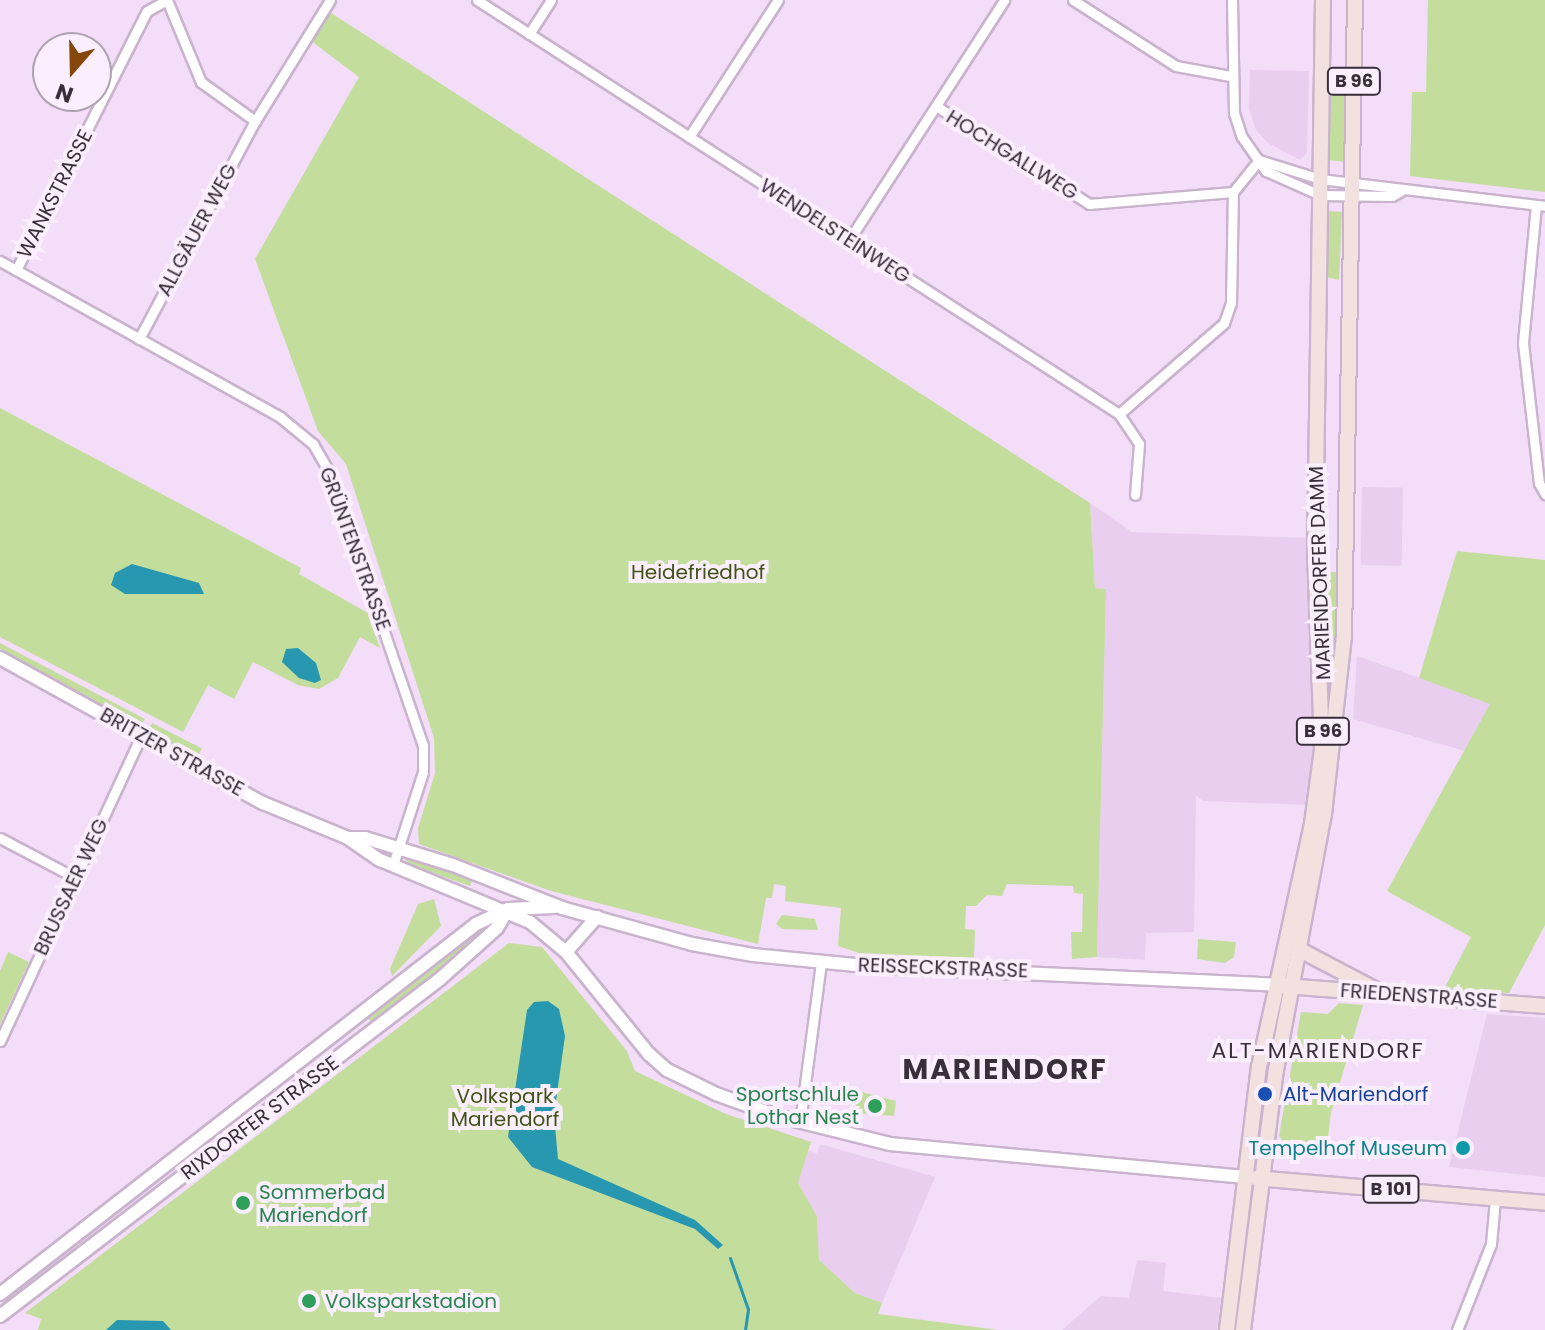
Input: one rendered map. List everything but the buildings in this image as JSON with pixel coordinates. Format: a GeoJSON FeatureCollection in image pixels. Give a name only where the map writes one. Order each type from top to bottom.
{"type":"FeatureCollection","features":[{"type":"Feature","properties":{"kind":"main road","name":"MARIENDORFER DAMM"},"geometry":{"type":"LineString","coordinates":[[1227,1330],[1259,1067],[1312,824],[1323,732],[1315,553],[1323,0]]}},
{"type":"Feature","properties":{"kind":"main road","name":"MARIENDORFER DAMM"},"geometry":{"type":"LineString","coordinates":[[1243,1330],[1276,1070],[1324,814],[1344,637],[1355,0]]}},
{"type":"Feature","properties":{"kind":"main road","name":"BRITZER STRASSE"},"geometry":{"type":"LineString","coordinates":[[0,658],[142,733],[263,803],[348,838],[393,865],[508,909],[566,952]]}},
{"type":"Feature","properties":{"kind":"main road","name":"BRITZER STRASSE"},"geometry":{"type":"LineString","coordinates":[[348,838],[399,849],[491,879],[562,908],[597,917]]}},
{"type":"Feature","properties":{"kind":"main road","name":"BRITZER STRASSE"},"geometry":{"type":"LineString","coordinates":[[491,879],[508,909]]}},
{"type":"Feature","properties":{"kind":"main road","name":"RIXDORFER STRASSE"},"geometry":{"type":"LineString","coordinates":[[0,1294],[476,924],[508,909],[562,908]]}},
{"type":"Feature","properties":{"kind":"main road","name":"RIXDORFER STRASSE"},"geometry":{"type":"LineString","coordinates":[[2,1312],[365,1038],[489,936],[508,909]]}},
{"type":"Feature","properties":{"kind":"main road"},"geometry":{"type":"LineString","coordinates":[[597,917],[566,952],[667,1070],[732,1100],[800,1122],[940,1150],[1264,1179]]}},
{"type":"Feature","properties":{"kind":"main road","name":"REISSECKSTRASSE"},"geometry":{"type":"LineString","coordinates":[[597,917],[692,944],[821,963],[1294,987]]}},
{"type":"Feature","properties":{"kind":"main road"},"geometry":{"type":"LineString","coordinates":[[1300,950],[1383,994]]}},
{"type":"Feature","properties":{"kind":"main road","name":"FRIEDENSTRASSE"},"geometry":{"type":"LineString","coordinates":[[1294,987],[1545,1006]]}},
{"type":"Feature","properties":{"kind":"main road"},"geometry":{"type":"LineString","coordinates":[[354,1021],[365,1038]]}},
{"type":"Feature","properties":{"kind":"main road","name":"B 101"},"geometry":{"type":"LineString","coordinates":[[1264,1179],[1545,1203]]}},
{"type":"Feature","properties":{"kind":"street"},"geometry":{"type":"LineString","coordinates":[[167,0],[201,82],[255,121]]}},
{"type":"Feature","properties":{"kind":"street","name":"WANKSTRASSE"},"geometry":{"type":"LineString","coordinates":[[16,270],[147,11],[167,0]]}},
{"type":"Feature","properties":{"kind":"street","name":"ALLGÄUER WEG"},"geometry":{"type":"LineString","coordinates":[[139,339],[255,121],[330,0]]}},
{"type":"Feature","properties":{"kind":"street","name":"WENDELSTEINWEG"},"geometry":{"type":"LineString","coordinates":[[477,0],[1119,414],[1139,444],[1135,495]]}},
{"type":"Feature","properties":{"kind":"street"},"geometry":{"type":"LineString","coordinates":[[529,34],[551,0]]}},
{"type":"Feature","properties":{"kind":"street"},"geometry":{"type":"LineString","coordinates":[[689,137],[778,0]]}},
{"type":"Feature","properties":{"kind":"street"},"geometry":{"type":"LineString","coordinates":[[849,240],[1004,0]]}},
{"type":"Feature","properties":{"kind":"street"},"geometry":{"type":"LineString","coordinates":[[1073,0],[1176,66],[1230,76]]}},
{"type":"Feature","properties":{"kind":"street"},"geometry":{"type":"LineString","coordinates":[[1232,0],[1230,76],[1237,125],[1274,177],[1320,195],[1353,189],[1401,191],[1540,205],[1523,343],[1539,483],[1545,494]]}},
{"type":"Feature","properties":{"kind":"street","name":"HOCHGALLWEG"},"geometry":{"type":"LineString","coordinates":[[936,106],[1089,204],[1233,192]]}},
{"type":"Feature","properties":{"kind":"street"},"geometry":{"type":"LineString","coordinates":[[1259,160],[1353,189],[1392,196],[1401,191]]}},
{"type":"Feature","properties":{"kind":"street"},"geometry":{"type":"LineString","coordinates":[[1119,414],[1213,337],[1227,318],[1233,192],[1259,160]]}},
{"type":"Feature","properties":{"kind":"street","name":"GRÜNTENSTRASSE"},"geometry":{"type":"LineString","coordinates":[[0,261],[292,426],[313,444],[330,474],[423,746],[423,772],[393,865]]}},
{"type":"Feature","properties":{"kind":"street","name":"BRUSSAER WEG"},"geometry":{"type":"LineString","coordinates":[[0,1041],[142,733]]}},
{"type":"Feature","properties":{"kind":"street"},"geometry":{"type":"LineString","coordinates":[[0,838],[76,878]]}},
{"type":"Feature","properties":{"kind":"street"},"geometry":{"type":"LineString","coordinates":[[800,1122],[821,963]]}},
{"type":"Feature","properties":{"kind":"street"},"geometry":{"type":"LineString","coordinates":[[1457,1330],[1491,1244],[1495,1199]]}},
{"type":"Feature","properties":{"kind":"shaded area"},"geometry":{"type":"Polygon","coordinates":[[[1250,70],[1309,71],[1307,153],[1300,160],[1268,143],[1256,130],[1249,109],[1250,70]]]}},
{"type":"Feature","properties":{"kind":"shaded area"},"geometry":{"type":"Polygon","coordinates":[[[1362,487],[1403,488],[1402,566],[1361,565],[1362,487]]]}},
{"type":"Feature","properties":{"kind":"shaded area"},"geometry":{"type":"Polygon","coordinates":[[[1090,503],[1132,532],[1309,538],[1317,707],[1308,805],[1203,801],[1196,795],[1194,932],[1146,933],[1145,960],[1097,957],[1106,589],[1095,588],[1090,503]]]}},
{"type":"Feature","properties":{"kind":"shaded area"},"geometry":{"type":"Polygon","coordinates":[[[1357,656],[1491,703],[1465,751],[1353,719],[1357,656]]]}},
{"type":"Feature","properties":{"kind":"shaded area"},"geometry":{"type":"Polygon","coordinates":[[[1487,1014],[1545,1018],[1545,1177],[1449,1167],[1487,1014]]]}},
{"type":"Feature","properties":{"kind":"shaded area"},"geometry":{"type":"Polygon","coordinates":[[[820,1144],[935,1177],[882,1303],[855,1293],[819,1260],[817,1216],[798,1183],[808,1151],[817,1153],[820,1144]]]}},
{"type":"Feature","properties":{"kind":"shaded area"},"geometry":{"type":"Polygon","coordinates":[[[1137,1260],[1166,1263],[1163,1291],[1221,1298],[1217,1330],[1062,1330],[1101,1296],[1129,1298],[1137,1260]]]}},
{"type":"Feature","properties":{"kind":"green space"},"geometry":{"type":"Polygon","coordinates":[[[1428,0],[1545,0],[1545,192],[1410,176],[1412,92],[1426,92],[1428,0]]]}},
{"type":"Feature","properties":{"kind":"green space","name":"Heidefriedhof"},"geometry":{"type":"Polygon","coordinates":[[[328,11],[1090,503],[1095,588],[1106,589],[1097,957],[1072,959],[1071,932],[1082,932],[1083,894],[1074,893],[1073,886],[1007,884],[1002,896],[987,895],[976,906],[966,906],[965,929],[975,930],[974,958],[859,953],[838,946],[841,908],[785,901],[786,886],[774,884],[772,898],[766,898],[758,944],[551,891],[419,844],[418,828],[435,773],[434,738],[346,464],[318,431],[255,259],[359,77],[310,40],[328,11]]]}},
{"type":"Feature","properties":{"kind":"green space"},"geometry":{"type":"Polygon","coordinates":[[[1346,84],[1347,162],[1327,160],[1328,86],[1346,84]]]}},
{"type":"Feature","properties":{"kind":"green space"},"geometry":{"type":"Polygon","coordinates":[[[1327,211],[1342,212],[1339,280],[1326,277],[1327,211]]]}},
{"type":"Feature","properties":{"kind":"green space"},"geometry":{"type":"Polygon","coordinates":[[[0,408],[301,568],[299,574],[368,613],[380,648],[360,637],[338,678],[319,689],[298,685],[253,662],[234,699],[208,685],[183,732],[0,637],[0,408]]]}},
{"type":"Feature","properties":{"kind":"green space"},"geometry":{"type":"Polygon","coordinates":[[[1457,551],[1545,560],[1545,925],[1509,993],[1444,989],[1471,937],[1387,891],[1490,704],[1419,678],[1457,551]]]}},
{"type":"Feature","properties":{"kind":"green space"},"geometry":{"type":"Polygon","coordinates":[[[1322,572],[1340,572],[1332,674],[1330,673],[1322,572]]]}},
{"type":"Feature","properties":{"kind":"green space"},"geometry":{"type":"Polygon","coordinates":[[[0,643],[145,719],[140,726],[0,649],[0,643]]]}},
{"type":"Feature","properties":{"kind":"green space"},"geometry":{"type":"Polygon","coordinates":[[[152,723],[202,748],[197,757],[147,732],[152,723]]]}},
{"type":"Feature","properties":{"kind":"green space"},"geometry":{"type":"Polygon","coordinates":[[[401,856],[473,878],[470,886],[411,865],[401,856]]]}},
{"type":"Feature","properties":{"kind":"green space"},"geometry":{"type":"Polygon","coordinates":[[[434,899],[441,926],[392,976],[390,969],[418,904],[434,899]]]}},
{"type":"Feature","properties":{"kind":"green space"},"geometry":{"type":"Polygon","coordinates":[[[782,915],[815,919],[818,930],[782,929],[776,924],[782,915]]]}},
{"type":"Feature","properties":{"kind":"green space"},"geometry":{"type":"Polygon","coordinates":[[[483,927],[486,930],[436,978],[374,1026],[367,1017],[483,927]]]}},
{"type":"Feature","properties":{"kind":"green space"},"geometry":{"type":"Polygon","coordinates":[[[1198,939],[1236,942],[1234,957],[1225,963],[1197,959],[1198,939]]]}},
{"type":"Feature","properties":{"kind":"green space","name":"Volkspark Mariendorf"},"geometry":{"type":"Polygon","coordinates":[[[509,943],[542,947],[627,1051],[635,1071],[726,1114],[811,1142],[798,1183],[817,1216],[819,1260],[855,1293],[882,1303],[878,1314],[998,1330],[38,1330],[41,1319],[25,1313],[509,943]]]}},
{"type":"Feature","properties":{"kind":"green space"},"geometry":{"type":"Polygon","coordinates":[[[8,952],[29,962],[0,1024],[0,971],[8,952]]]}},
{"type":"Feature","properties":{"kind":"green space"},"geometry":{"type":"Polygon","coordinates":[[[1339,1003],[1363,1005],[1331,1113],[1326,1153],[1288,1149],[1279,1136],[1301,1012],[1328,1014],[1339,1003]]]}},
{"type":"Feature","properties":{"kind":"green space","name":"Sportschlule Lothar Nest"},"geometry":{"type":"Polygon","coordinates":[[[858,1091],[896,1101],[894,1116],[855,1113],[858,1091]]]}},
{"type":"Feature","properties":{"kind":"water"},"geometry":{"type":"Polygon","coordinates":[[[132,564],[199,583],[204,594],[125,594],[111,585],[115,573],[132,564]]]}},
{"type":"Feature","properties":{"kind":"water"},"geometry":{"type":"Polygon","coordinates":[[[298,648],[316,663],[321,680],[315,683],[299,678],[282,662],[286,649],[298,648]]]}},
{"type":"Feature","properties":{"kind":"water"},"geometry":{"type":"Polygon","coordinates":[[[548,1001],[559,1009],[565,1036],[554,1115],[558,1159],[695,1220],[723,1245],[718,1249],[695,1229],[532,1167],[508,1137],[527,1010],[534,1002],[548,1001]]]}},
{"type":"Feature","properties":{"kind":"water"},"geometry":{"type":"Polygon","coordinates":[[[117,1320],[163,1321],[171,1330],[106,1330],[117,1320]]]}},
{"type":"Feature","properties":{"kind":"waterway"},"geometry":{"type":"LineString","coordinates":[[730,1258],[748,1309],[745,1330]]}},
{"type":"Feature","properties":{"kind":"place","name":"Alt-Mariendorf"},"geometry":{"type":"Point","coordinates":[1265,1094]}},
{"type":"Feature","properties":{"kind":"place","name":"Sportschlule Lothar Nest"},"geometry":{"type":"Point","coordinates":[875,1106]}},
{"type":"Feature","properties":{"kind":"place","name":"Tempelhof Museum"},"geometry":{"type":"Point","coordinates":[1463,1148]}},
{"type":"Feature","properties":{"kind":"place","name":"Sommerbad Mariendorf"},"geometry":{"type":"Point","coordinates":[243,1203]}},
{"type":"Feature","properties":{"kind":"place","name":"Volksparkstadion"},"geometry":{"type":"Point","coordinates":[309,1301]}},
{"type":"Feature","properties":{"kind":"district","name":"ALT-MARIENDORF"},"geometry":{"type":"Point","coordinates":[1318,1051]}},
{"type":"Feature","properties":{"kind":"district","name":"MARIENDORF"},"geometry":{"type":"Point","coordinates":[1005,1070]}}]}
